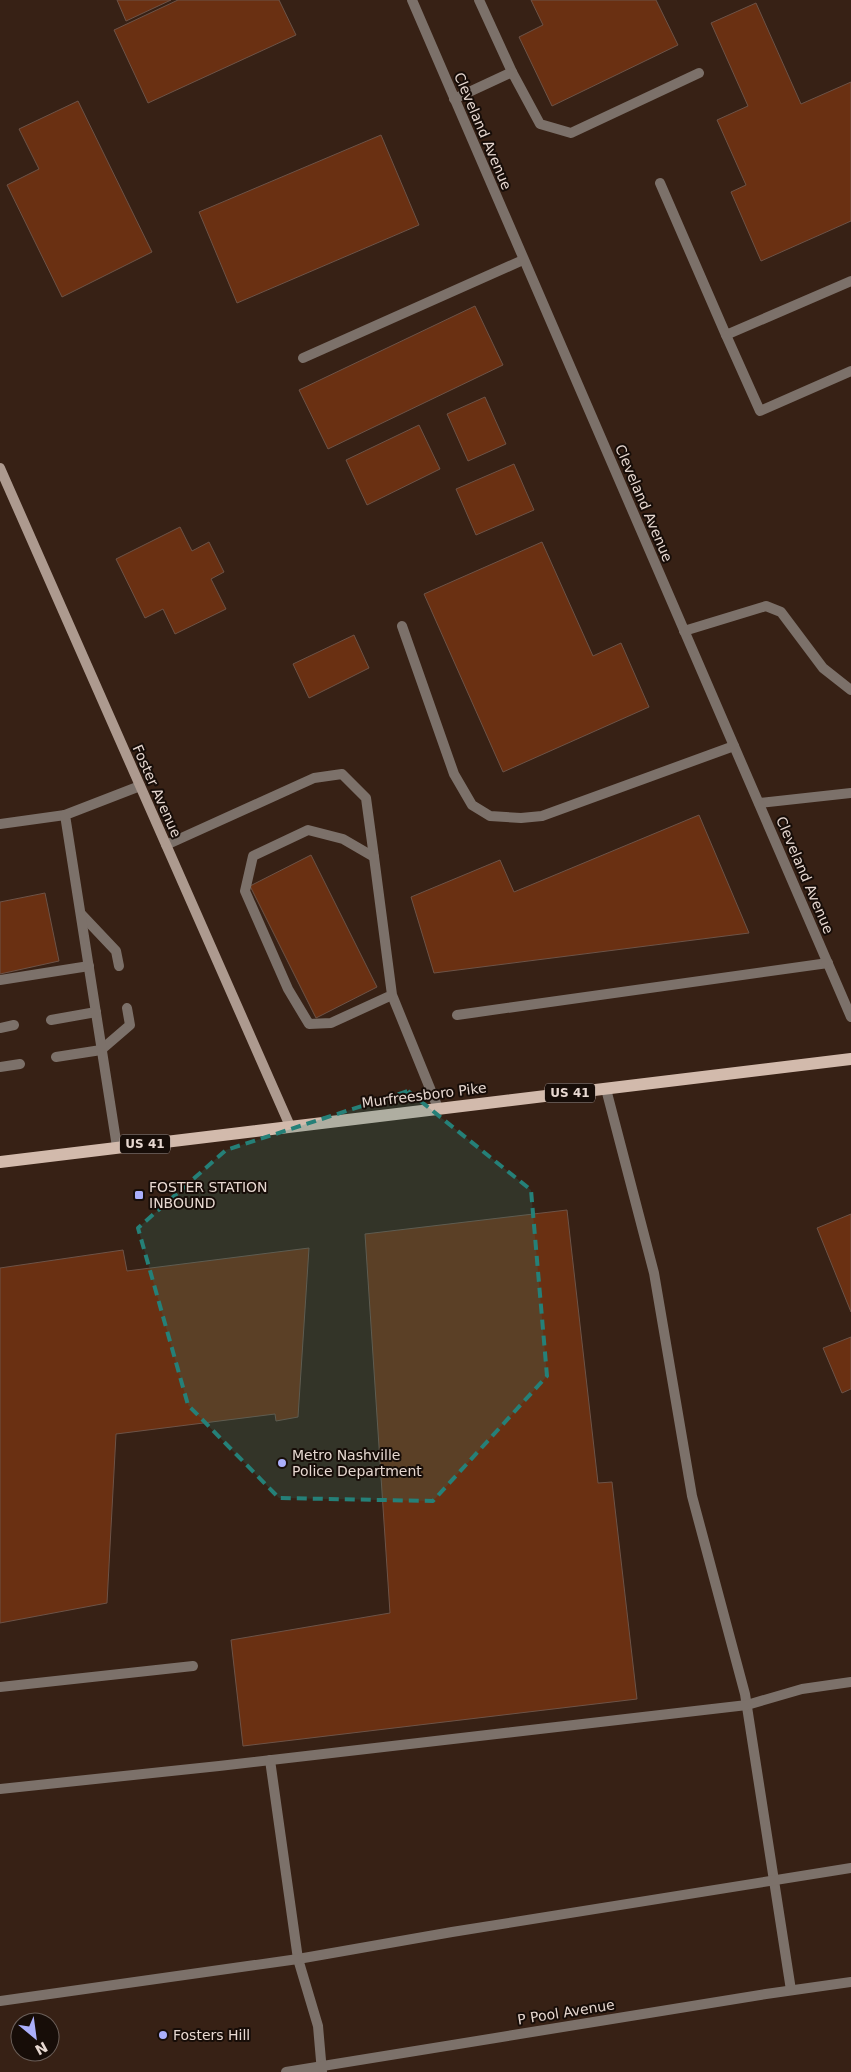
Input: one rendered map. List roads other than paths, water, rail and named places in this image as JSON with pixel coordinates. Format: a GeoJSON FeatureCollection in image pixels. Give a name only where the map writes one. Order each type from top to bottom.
{"type":"FeatureCollection","features":[{"type":"Feature","properties":{"kind":"main road","name":"Foster Avenue"},"geometry":{"type":"LineString","coordinates":[[0,468],[290,1126]]}},
{"type":"Feature","properties":{"kind":"main road","name":"Murfreesboro Pike"},"geometry":{"type":"LineString","coordinates":[[0,1162],[851,1059]]}},
{"type":"Feature","properties":{"kind":"street","name":"Cleveland Avenue"},"geometry":{"type":"LineString","coordinates":[[412,0],[851,1017]]}},
{"type":"Feature","properties":{"kind":"street"},"geometry":{"type":"LineString","coordinates":[[478,0],[512,72],[540,124],[571,133],[698,73]]}},
{"type":"Feature","properties":{"kind":"street"},"geometry":{"type":"LineString","coordinates":[[454,100],[512,72]]}},
{"type":"Feature","properties":{"kind":"street"},"geometry":{"type":"LineString","coordinates":[[660,183],[760,411],[851,371]]}},
{"type":"Feature","properties":{"kind":"street"},"geometry":{"type":"LineString","coordinates":[[303,358],[524,260]]}},
{"type":"Feature","properties":{"kind":"street"},"geometry":{"type":"LineString","coordinates":[[726,336],[851,281]]}},
{"type":"Feature","properties":{"kind":"street"},"geometry":{"type":"LineString","coordinates":[[684,631],[766,606],[781,612],[823,668],[851,690]]}},
{"type":"Feature","properties":{"kind":"street"},"geometry":{"type":"LineString","coordinates":[[402,626],[454,774],[472,805],[490,816],[520,818],[542,816],[734,746]]}},
{"type":"Feature","properties":{"kind":"street"},"geometry":{"type":"LineString","coordinates":[[166,845],[314,778],[342,774],[366,798],[392,995],[438,1108]]}},
{"type":"Feature","properties":{"kind":"street"},"geometry":{"type":"LineString","coordinates":[[0,824],[65,815],[140,786]]}},
{"type":"Feature","properties":{"kind":"street"},"geometry":{"type":"LineString","coordinates":[[759,803],[851,793]]}},
{"type":"Feature","properties":{"kind":"street"},"geometry":{"type":"LineString","coordinates":[[65,815],[117,1148]]}},
{"type":"Feature","properties":{"kind":"street"},"geometry":{"type":"LineString","coordinates":[[374,857],[343,839],[308,830],[253,856],[245,891],[288,989],[309,1024],[331,1023],[392,995]]}},
{"type":"Feature","properties":{"kind":"street"},"geometry":{"type":"LineString","coordinates":[[81,914],[116,951],[119,966]]}},
{"type":"Feature","properties":{"kind":"street"},"geometry":{"type":"LineString","coordinates":[[457,1015],[828,962]]}},
{"type":"Feature","properties":{"kind":"street"},"geometry":{"type":"LineString","coordinates":[[0,980],[89,966]]}},
{"type":"Feature","properties":{"kind":"street"},"geometry":{"type":"LineString","coordinates":[[56,1057],[101,1050],[130,1025],[127,1008]]}},
{"type":"Feature","properties":{"kind":"street"},"geometry":{"type":"LineString","coordinates":[[51,1020],[96,1012]]}},
{"type":"Feature","properties":{"kind":"street"},"geometry":{"type":"LineString","coordinates":[[0,1028],[14,1025]]}},
{"type":"Feature","properties":{"kind":"street"},"geometry":{"type":"LineString","coordinates":[[0,1067],[20,1064]]}},
{"type":"Feature","properties":{"kind":"street"},"geometry":{"type":"LineString","coordinates":[[606,1088],[654,1273],[692,1496],[747,1705],[791,1990]]}},
{"type":"Feature","properties":{"kind":"street"},"geometry":{"type":"LineString","coordinates":[[0,1687],[193,1666]]}},
{"type":"Feature","properties":{"kind":"street"},"geometry":{"type":"LineString","coordinates":[[0,1789],[747,1705],[802,1689],[851,1682]]}},
{"type":"Feature","properties":{"kind":"street"},"geometry":{"type":"LineString","coordinates":[[270,1760],[298,1959],[318,2026],[322,2069]]}},
{"type":"Feature","properties":{"kind":"street"},"geometry":{"type":"LineString","coordinates":[[0,2001],[298,1959],[774,1879],[851,1868]]}},
{"type":"Feature","properties":{"kind":"street","name":"P Pool Avenue"},"geometry":{"type":"LineString","coordinates":[[286,2072],[322,2069],[791,1990],[851,1982]]}},
{"type":"Feature","properties":{"kind":"place","name":"FOSTER STATION INBOUND"},"geometry":{"type":"Point","coordinates":[139,1195]}},
{"type":"Feature","properties":{"kind":"place","name":"Metro Nashville Police Department"},"geometry":{"type":"Point","coordinates":[282,1463]}},
{"type":"Feature","properties":{"kind":"place","name":"Fosters Hill"},"geometry":{"type":"Point","coordinates":[163,2035]}}]}
